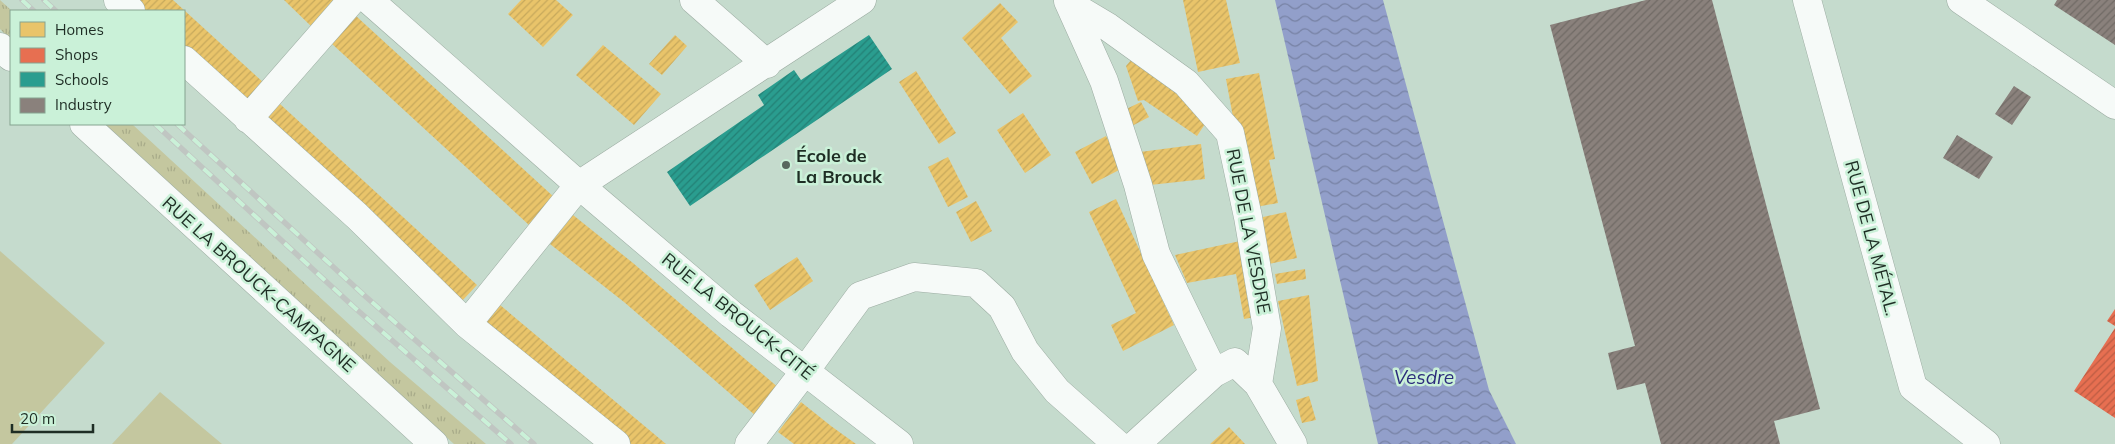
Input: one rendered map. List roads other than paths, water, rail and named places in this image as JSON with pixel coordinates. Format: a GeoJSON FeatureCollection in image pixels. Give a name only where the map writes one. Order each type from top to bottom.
{"type":"FeatureCollection","features":[{"type":"Feature","properties":{"kind":"street"},"geometry":{"type":"LineString","coordinates":[[118,0],[130,10]]}},
{"type":"Feature","properties":{"kind":"street"},"geometry":{"type":"LineString","coordinates":[[248,119],[352,0]]}},
{"type":"Feature","properties":{"kind":"street","name":"RUE LA BROUCK-CITÉ"},"geometry":{"type":"LineString","coordinates":[[369,0],[579,185],[731,314],[899,444]]}},
{"type":"Feature","properties":{"kind":"street"},"geometry":{"type":"LineString","coordinates":[[694,0],[767,64]]}},
{"type":"Feature","properties":{"kind":"street"},"geometry":{"type":"LineString","coordinates":[[467,324],[579,185],[730,86],[767,64],[862,0]]}},
{"type":"Feature","properties":{"kind":"street","name":"RUE DE LA MÉTAL."},"geometry":{"type":"LineString","coordinates":[[1807,0],[1913,387],[1986,444]]}},
{"type":"Feature","properties":{"kind":"street"},"geometry":{"type":"LineString","coordinates":[[1960,0],[2115,104]]}},
{"type":"Feature","properties":{"kind":"street","name":"RUE DE LA VESDRE"},"geometry":{"type":"LineString","coordinates":[[1069,2],[1104,81],[1138,185],[1156,254],[1214,373]]}},
{"type":"Feature","properties":{"kind":"street","name":"RUE DE LA VESDRE"},"geometry":{"type":"LineString","coordinates":[[1069,2],[1108,27],[1186,83],[1230,133],[1248,217],[1267,328],[1258,384]]}},
{"type":"Feature","properties":{"kind":"street"},"geometry":{"type":"LineString","coordinates":[[0,47],[10,56]]}},
{"type":"Feature","properties":{"kind":"street"},"geometry":{"type":"LineString","coordinates":[[185,61],[357,216],[467,324],[616,444]]}},
{"type":"Feature","properties":{"kind":"street","name":"RUE LA BROUCK-CAMPAGNE"},"geometry":{"type":"LineString","coordinates":[[85,125],[434,444]]}},
{"type":"Feature","properties":{"kind":"street"},"geometry":{"type":"LineString","coordinates":[[749,444],[806,371],[860,296],[914,277],[976,283],[1002,307],[1025,351],[1057,391],[1117,444]]}},
{"type":"Feature","properties":{"kind":"street"},"geometry":{"type":"LineString","coordinates":[[1136,444],[1214,373],[1235,362],[1258,384],[1293,444]]}},
{"type":"Feature","properties":{"kind":"water","name":"Vesdre"},"geometry":{"type":"Polygon","coordinates":[[[1275,0],[1383,0],[1489,390],[1516,444],[1378,444],[1275,0]]]}},
{"type":"Feature","properties":{"kind":"railway"},"geometry":{"type":"LineString","coordinates":[[22,0],[33,10]]}},
{"type":"Feature","properties":{"kind":"railway"},"geometry":{"type":"LineString","coordinates":[[44,0],[55,10]]}},
{"type":"Feature","properties":{"kind":"railway"},"geometry":{"type":"LineString","coordinates":[[156,125],[355,308],[511,444]]}},
{"type":"Feature","properties":{"kind":"railway"},"geometry":{"type":"LineString","coordinates":[[178,125],[365,296],[534,444]]}},
{"type":"Feature","properties":{"kind":"place","name":"École de La Brouck"},"geometry":{"type":"Point","coordinates":[786,165]}}]}
